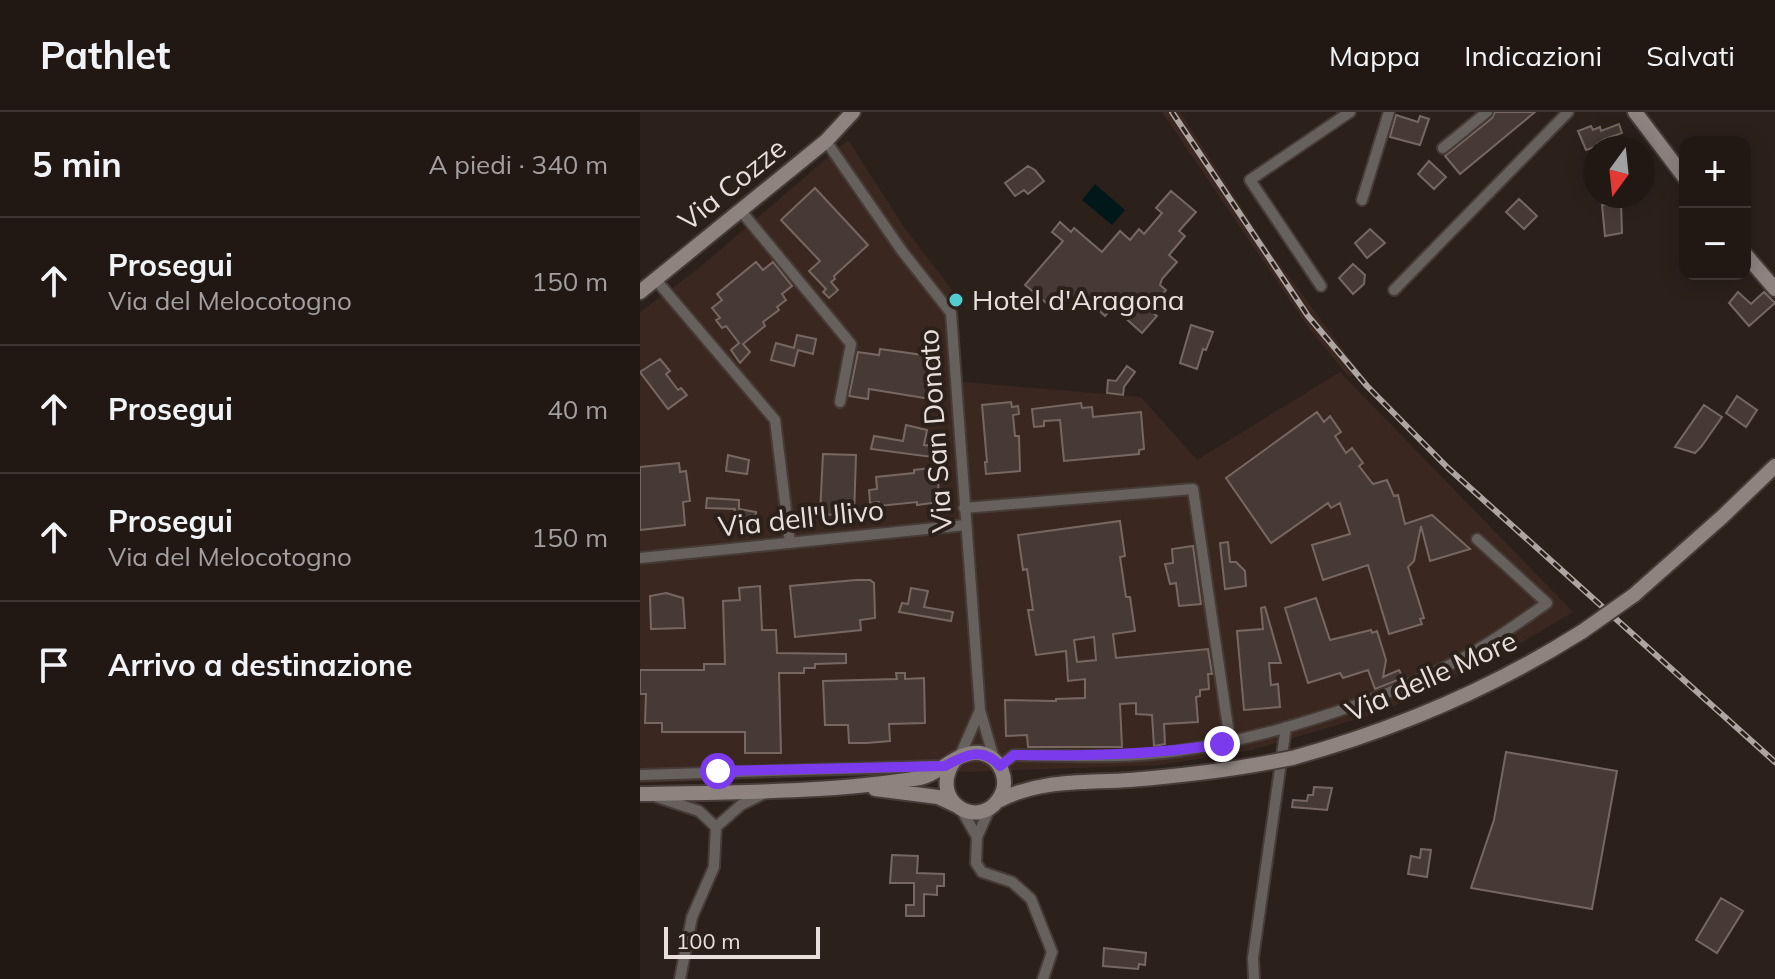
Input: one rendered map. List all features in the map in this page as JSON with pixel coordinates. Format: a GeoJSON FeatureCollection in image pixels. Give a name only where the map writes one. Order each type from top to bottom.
{"type":"FeatureCollection","features":[{"type":"Feature","properties":{"kind":"main road","name":"Via Cozze"},"geometry":{"type":"LineString","coordinates":[[640,292],[826,141],[853,112]]}},
{"type":"Feature","properties":{"kind":"main road"},"geometry":{"type":"LineString","coordinates":[[1636,113],[1679,170]]}},
{"type":"Feature","properties":{"kind":"main road"},"geometry":{"type":"LineString","coordinates":[[1751,261],[1775,289]]}},
{"type":"Feature","properties":{"kind":"main road","name":"Via delle More"},"geometry":{"type":"LineString","coordinates":[[1044,784],[1194,774],[1271,762],[1381,730],[1426,713],[1522,667],[1583,631],[1634,595],[1682,555],[1775,467]]}},
{"type":"Feature","properties":{"kind":"main road"},"geometry":{"type":"LineString","coordinates":[[644,794],[854,787],[933,775],[966,754],[981,753],[999,767],[1044,784]]}},
{"type":"Feature","properties":{"kind":"main road"},"geometry":{"type":"LineString","coordinates":[[953,762],[947,771],[945,783],[948,795],[958,807]]}},
{"type":"Feature","properties":{"kind":"main road"},"geometry":{"type":"LineString","coordinates":[[994,805],[1004,789],[999,767]]}},
{"type":"Feature","properties":{"kind":"main road"},"geometry":{"type":"LineString","coordinates":[[854,787],[938,797],[976,812],[1019,790],[1044,784]]}},
{"type":"Feature","properties":{"kind":"street"},"geometry":{"type":"LineString","coordinates":[[1321,286],[1250,180],[1350,112]]}},
{"type":"Feature","properties":{"kind":"street"},"geometry":{"type":"LineString","coordinates":[[1362,200],[1389,112]]}},
{"type":"Feature","properties":{"kind":"street"},"geometry":{"type":"LineString","coordinates":[[1443,148],[1487,112]]}},
{"type":"Feature","properties":{"kind":"street"},"geometry":{"type":"LineString","coordinates":[[1394,290],[1568,112]]}},
{"type":"Feature","properties":{"kind":"street","name":"Via San Donato"},"geometry":{"type":"LineString","coordinates":[[826,141],[902,251],[951,313],[980,710],[999,767]]}},
{"type":"Feature","properties":{"kind":"street"},"geometry":{"type":"LineString","coordinates":[[741,211],[851,344],[840,402]]}},
{"type":"Feature","properties":{"kind":"street"},"geometry":{"type":"LineString","coordinates":[[656,280],[775,420],[790,543]]}},
{"type":"Feature","properties":{"kind":"street"},"geometry":{"type":"LineString","coordinates":[[964,508],[1193,489],[1230,741]]}},
{"type":"Feature","properties":{"kind":"street","name":"Via dell'Ulivo"},"geometry":{"type":"LineString","coordinates":[[640,558],[966,525]]}},
{"type":"Feature","properties":{"kind":"street"},"geometry":{"type":"LineString","coordinates":[[999,767],[1014,755],[1128,755],[1176,751],[1230,741],[1286,727],[1406,685],[1467,656],[1547,603],[1477,539]]}},
{"type":"Feature","properties":{"kind":"street"},"geometry":{"type":"LineString","coordinates":[[640,775],[953,762],[980,710]]}},
{"type":"Feature","properties":{"kind":"street"},"geometry":{"type":"LineString","coordinates":[[1254,979],[1253,958],[1286,727]]}},
{"type":"Feature","properties":{"kind":"street"},"geometry":{"type":"LineString","coordinates":[[680,979],[692,917],[714,867],[716,827],[741,805],[771,790]]}},
{"type":"Feature","properties":{"kind":"street"},"geometry":{"type":"LineString","coordinates":[[644,794],[699,811],[716,827]]}},
{"type":"Feature","properties":{"kind":"street"},"geometry":{"type":"LineString","coordinates":[[994,805],[977,837],[976,863],[982,872],[1012,882],[1031,899],[1052,952],[1043,979]]}},
{"type":"Feature","properties":{"kind":"street"},"geometry":{"type":"LineString","coordinates":[[958,807],[977,837]]}},
{"type":"Feature","properties":{"kind":"shaded area"},"geometry":{"type":"Polygon","coordinates":[[[1162,112],[1180,112],[1269,250],[1359,371],[1349,377],[1308,327],[1162,112]]]}},
{"type":"Feature","properties":{"kind":"shaded area"},"geometry":{"type":"Polygon","coordinates":[[[848,140],[904,227],[955,294],[963,382],[1141,397],[1197,460],[1340,372],[1573,612],[1489,662],[1381,712],[1252,750],[1160,765],[640,783],[640,312],[699,268],[848,140]]]}},
{"type":"Feature","properties":{"kind":"water"},"geometry":{"type":"Polygon","coordinates":[[[1095,184],[1125,210],[1112,225],[1082,200],[1095,184]]]}},
{"type":"Feature","properties":{"kind":"building"},"geometry":{"type":"Polygon","coordinates":[[[1495,112],[1535,112],[1460,174],[1445,156],[1492,118],[1495,112]]]}},
{"type":"Feature","properties":{"kind":"building"},"geometry":{"type":"Polygon","coordinates":[[[1396,115],[1418,122],[1420,116],[1429,119],[1420,145],[1390,137],[1396,115]]]}},
{"type":"Feature","properties":{"kind":"building"},"geometry":{"type":"Polygon","coordinates":[[[1619,124],[1622,133],[1583,136],[1583,143],[1578,131],[1591,126],[1593,130],[1600,127],[1601,131],[1619,124]]]}},
{"type":"Feature","properties":{"kind":"building"},"geometry":{"type":"Polygon","coordinates":[[[1429,161],[1446,177],[1434,189],[1418,174],[1429,161]]]}},
{"type":"Feature","properties":{"kind":"building"},"geometry":{"type":"Polygon","coordinates":[[[1028,166],[1044,181],[1028,194],[1024,190],[1015,196],[1005,183],[1028,166]]]}},
{"type":"Feature","properties":{"kind":"building"},"geometry":{"type":"Polygon","coordinates":[[[815,188],[868,245],[834,276],[831,282],[838,290],[829,298],[823,292],[826,289],[809,271],[820,261],[781,220],[815,188]]]}},
{"type":"Feature","properties":{"kind":"building"},"geometry":{"type":"Polygon","coordinates":[[[1171,191],[1196,212],[1179,231],[1185,236],[1169,255],[1177,262],[1162,279],[1160,285],[1166,290],[1149,310],[1157,316],[1142,333],[1113,307],[1105,316],[1087,300],[1080,307],[1063,292],[1050,306],[1025,285],[1063,241],[1052,232],[1060,222],[1071,232],[1074,228],[1102,252],[1120,231],[1130,240],[1139,229],[1144,234],[1162,213],[1156,208],[1171,191]]]}},
{"type":"Feature","properties":{"kind":"building"},"geometry":{"type":"Polygon","coordinates":[[[1519,199],[1537,216],[1524,229],[1506,212],[1519,199]]]}},
{"type":"Feature","properties":{"kind":"building"},"geometry":{"type":"Polygon","coordinates":[[[1602,208],[1621,208],[1622,233],[1605,236],[1602,208]]]}},
{"type":"Feature","properties":{"kind":"building"},"geometry":{"type":"Polygon","coordinates":[[[1370,229],[1385,243],[1367,258],[1355,243],[1370,229]]]}},
{"type":"Feature","properties":{"kind":"building"},"geometry":{"type":"Polygon","coordinates":[[[756,262],[763,270],[773,262],[792,286],[782,294],[786,300],[777,307],[779,310],[743,344],[750,352],[740,363],[731,350],[739,343],[726,326],[722,328],[716,320],[720,318],[712,308],[722,300],[717,294],[756,262]]]}},
{"type":"Feature","properties":{"kind":"building"},"geometry":{"type":"Polygon","coordinates":[[[1353,264],[1365,275],[1364,284],[1353,294],[1339,278],[1353,264]]]}},
{"type":"Feature","properties":{"kind":"building"},"geometry":{"type":"Polygon","coordinates":[[[1738,292],[1751,304],[1764,292],[1775,303],[1749,326],[1729,303],[1738,292]]]}},
{"type":"Feature","properties":{"kind":"building"},"geometry":{"type":"Polygon","coordinates":[[[1191,325],[1213,332],[1206,350],[1203,349],[1197,369],[1180,363],[1191,325]]]}},
{"type":"Feature","properties":{"kind":"building"},"geometry":{"type":"Polygon","coordinates":[[[797,335],[816,339],[813,354],[798,350],[794,366],[771,360],[776,343],[794,348],[797,335]]]}},
{"type":"Feature","properties":{"kind":"building"},"geometry":{"type":"Polygon","coordinates":[[[880,349],[930,356],[935,364],[931,392],[924,398],[869,389],[868,399],[849,396],[858,352],[879,355],[880,349]]]}},
{"type":"Feature","properties":{"kind":"building"},"geometry":{"type":"Polygon","coordinates":[[[660,359],[670,371],[666,374],[678,390],[681,388],[687,395],[668,409],[640,372],[660,359]]]}},
{"type":"Feature","properties":{"kind":"building"},"geometry":{"type":"Polygon","coordinates":[[[1127,366],[1135,372],[1124,387],[1123,395],[1107,393],[1108,380],[1116,381],[1127,366]]]}},
{"type":"Feature","properties":{"kind":"building"},"geometry":{"type":"Polygon","coordinates":[[[1737,396],[1757,410],[1746,427],[1726,413],[1737,396]]]}},
{"type":"Feature","properties":{"kind":"building"},"geometry":{"type":"Polygon","coordinates":[[[1011,402],[1012,407],[1018,406],[1019,414],[1013,415],[1015,436],[1019,436],[1020,471],[986,474],[982,405],[1011,402]]]}},
{"type":"Feature","properties":{"kind":"building"},"geometry":{"type":"Polygon","coordinates":[[[1081,403],[1082,408],[1092,407],[1093,417],[1141,412],[1144,449],[1139,450],[1139,454],[1064,461],[1060,420],[1044,421],[1044,426],[1034,427],[1032,409],[1081,403]]]}},
{"type":"Feature","properties":{"kind":"building"},"geometry":{"type":"Polygon","coordinates":[[[1704,405],[1722,417],[1695,453],[1675,447],[1704,405]]]}},
{"type":"Feature","properties":{"kind":"building"},"geometry":{"type":"Polygon","coordinates":[[[1317,412],[1324,422],[1330,416],[1341,432],[1335,436],[1346,453],[1352,448],[1363,463],[1359,466],[1373,484],[1387,480],[1394,496],[1398,495],[1405,524],[1432,515],[1470,549],[1430,561],[1421,526],[1414,561],[1408,567],[1424,618],[1420,619],[1422,624],[1389,634],[1368,565],[1323,580],[1312,545],[1350,534],[1340,503],[1331,508],[1328,503],[1271,543],[1226,478],[1317,412]]]}},
{"type":"Feature","properties":{"kind":"building"},"geometry":{"type":"Polygon","coordinates":[[[906,425],[927,430],[924,445],[934,446],[932,457],[871,449],[874,436],[903,441],[906,425]]]}},
{"type":"Feature","properties":{"kind":"building"},"geometry":{"type":"Polygon","coordinates":[[[823,454],[856,455],[854,516],[820,514],[823,454]]]}},
{"type":"Feature","properties":{"kind":"building"},"geometry":{"type":"Polygon","coordinates":[[[728,455],[749,460],[747,474],[726,471],[728,455]]]}},
{"type":"Feature","properties":{"kind":"building"},"geometry":{"type":"Polygon","coordinates":[[[679,463],[680,472],[686,471],[690,501],[683,502],[685,525],[640,530],[640,467],[679,463]]]}},
{"type":"Feature","properties":{"kind":"building"},"geometry":{"type":"Polygon","coordinates":[[[931,468],[936,470],[938,477],[939,502],[879,506],[879,502],[870,503],[869,490],[877,489],[876,477],[931,468]]]}},
{"type":"Feature","properties":{"kind":"building"},"geometry":{"type":"Polygon","coordinates":[[[707,498],[739,500],[739,509],[756,512],[754,527],[732,523],[735,509],[706,508],[707,498]]]}},
{"type":"Feature","properties":{"kind":"building"},"geometry":{"type":"Polygon","coordinates":[[[1120,521],[1125,556],[1120,557],[1135,631],[1113,634],[1116,658],[1208,649],[1212,674],[1208,674],[1209,689],[1200,690],[1200,696],[1196,697],[1198,722],[1164,724],[1165,744],[1154,746],[1152,715],[1136,714],[1136,703],[1120,704],[1122,747],[1028,747],[1027,735],[1006,736],[1005,700],[1085,698],[1085,679],[1068,681],[1066,651],[1036,655],[1028,610],[1033,610],[1027,569],[1023,570],[1018,535],[1120,521]],[[1094,637],[1074,640],[1077,662],[1096,660],[1094,637]]]}},
{"type":"Feature","properties":{"kind":"building"},"geometry":{"type":"Polygon","coordinates":[[[1228,542],[1230,562],[1236,562],[1245,571],[1246,586],[1225,589],[1220,543],[1228,542]]]}},
{"type":"Feature","properties":{"kind":"building"},"geometry":{"type":"Polygon","coordinates":[[[1193,546],[1201,604],[1179,606],[1176,583],[1170,584],[1165,564],[1173,563],[1172,549],[1193,546]]]}},
{"type":"Feature","properties":{"kind":"building"},"geometry":{"type":"Polygon","coordinates":[[[856,580],[874,583],[875,618],[860,620],[861,630],[795,637],[790,586],[856,580]]]}},
{"type":"Feature","properties":{"kind":"building"},"geometry":{"type":"Polygon","coordinates":[[[760,586],[762,630],[776,630],[777,653],[846,654],[846,663],[815,664],[815,668],[804,668],[804,673],[779,673],[781,753],[745,753],[745,732],[662,732],[662,723],[645,723],[646,694],[640,694],[640,670],[704,670],[704,664],[725,664],[723,601],[740,600],[739,588],[760,586]]]}},
{"type":"Feature","properties":{"kind":"building"},"geometry":{"type":"Polygon","coordinates":[[[911,588],[928,591],[924,607],[953,612],[951,621],[899,612],[902,603],[908,604],[911,588]]]}},
{"type":"Feature","properties":{"kind":"building"},"geometry":{"type":"Polygon","coordinates":[[[666,593],[683,598],[685,628],[651,629],[650,596],[666,593]]]}},
{"type":"Feature","properties":{"kind":"building"},"geometry":{"type":"Polygon","coordinates":[[[1316,598],[1330,640],[1377,631],[1386,660],[1383,677],[1399,670],[1403,678],[1375,689],[1368,670],[1343,678],[1340,673],[1308,683],[1285,608],[1316,598]]]}},
{"type":"Feature","properties":{"kind":"building"},"geometry":{"type":"Polygon","coordinates":[[[1265,607],[1281,663],[1269,663],[1271,685],[1278,684],[1280,707],[1244,710],[1237,631],[1263,629],[1261,608],[1265,607]]]}},
{"type":"Feature","properties":{"kind":"building"},"geometry":{"type":"Polygon","coordinates":[[[896,673],[905,673],[905,679],[924,678],[925,723],[889,724],[890,741],[866,743],[849,743],[848,725],[825,725],[823,681],[897,679],[896,673]]]}},
{"type":"Feature","properties":{"kind":"building"},"geometry":{"type":"Polygon","coordinates":[[[1506,752],[1617,771],[1592,909],[1471,888],[1494,820],[1506,752]]]}},
{"type":"Feature","properties":{"kind":"building"},"geometry":{"type":"Polygon","coordinates":[[[1314,787],[1332,788],[1327,810],[1292,807],[1293,800],[1307,801],[1308,795],[1313,795],[1314,787]]]}},
{"type":"Feature","properties":{"kind":"building"},"geometry":{"type":"Polygon","coordinates":[[[1421,849],[1431,850],[1427,877],[1408,874],[1411,856],[1420,858],[1421,849]]]}},
{"type":"Feature","properties":{"kind":"building"},"geometry":{"type":"Polygon","coordinates":[[[892,855],[918,856],[917,873],[944,874],[944,886],[937,886],[937,895],[924,894],[924,916],[906,916],[906,905],[914,905],[914,883],[890,883],[892,855]]]}},
{"type":"Feature","properties":{"kind":"building"},"geometry":{"type":"Polygon","coordinates":[[[1721,898],[1743,911],[1717,953],[1696,940],[1721,898]]]}},
{"type":"Feature","properties":{"kind":"building"},"geometry":{"type":"Polygon","coordinates":[[[1104,948],[1146,953],[1145,965],[1139,964],[1138,969],[1103,966],[1104,948]]]}},
{"type":"Feature","properties":{"kind":"railway"},"geometry":{"type":"LineString","coordinates":[[1172,112],[1308,316],[1367,386],[1448,468],[1775,762]]}},
{"type":"Feature","properties":{"kind":"place","name":"Hotel d'Aragona"},"geometry":{"type":"Point","coordinates":[956,300]}},
{"type":"Feature","properties":{"kind":"route"},"geometry":{"type":"LineString","coordinates":[[718,771],[945,766],[966,754],[981,753],[1000,766],[1014,755],[1128,755],[1222,744]]}}]}
